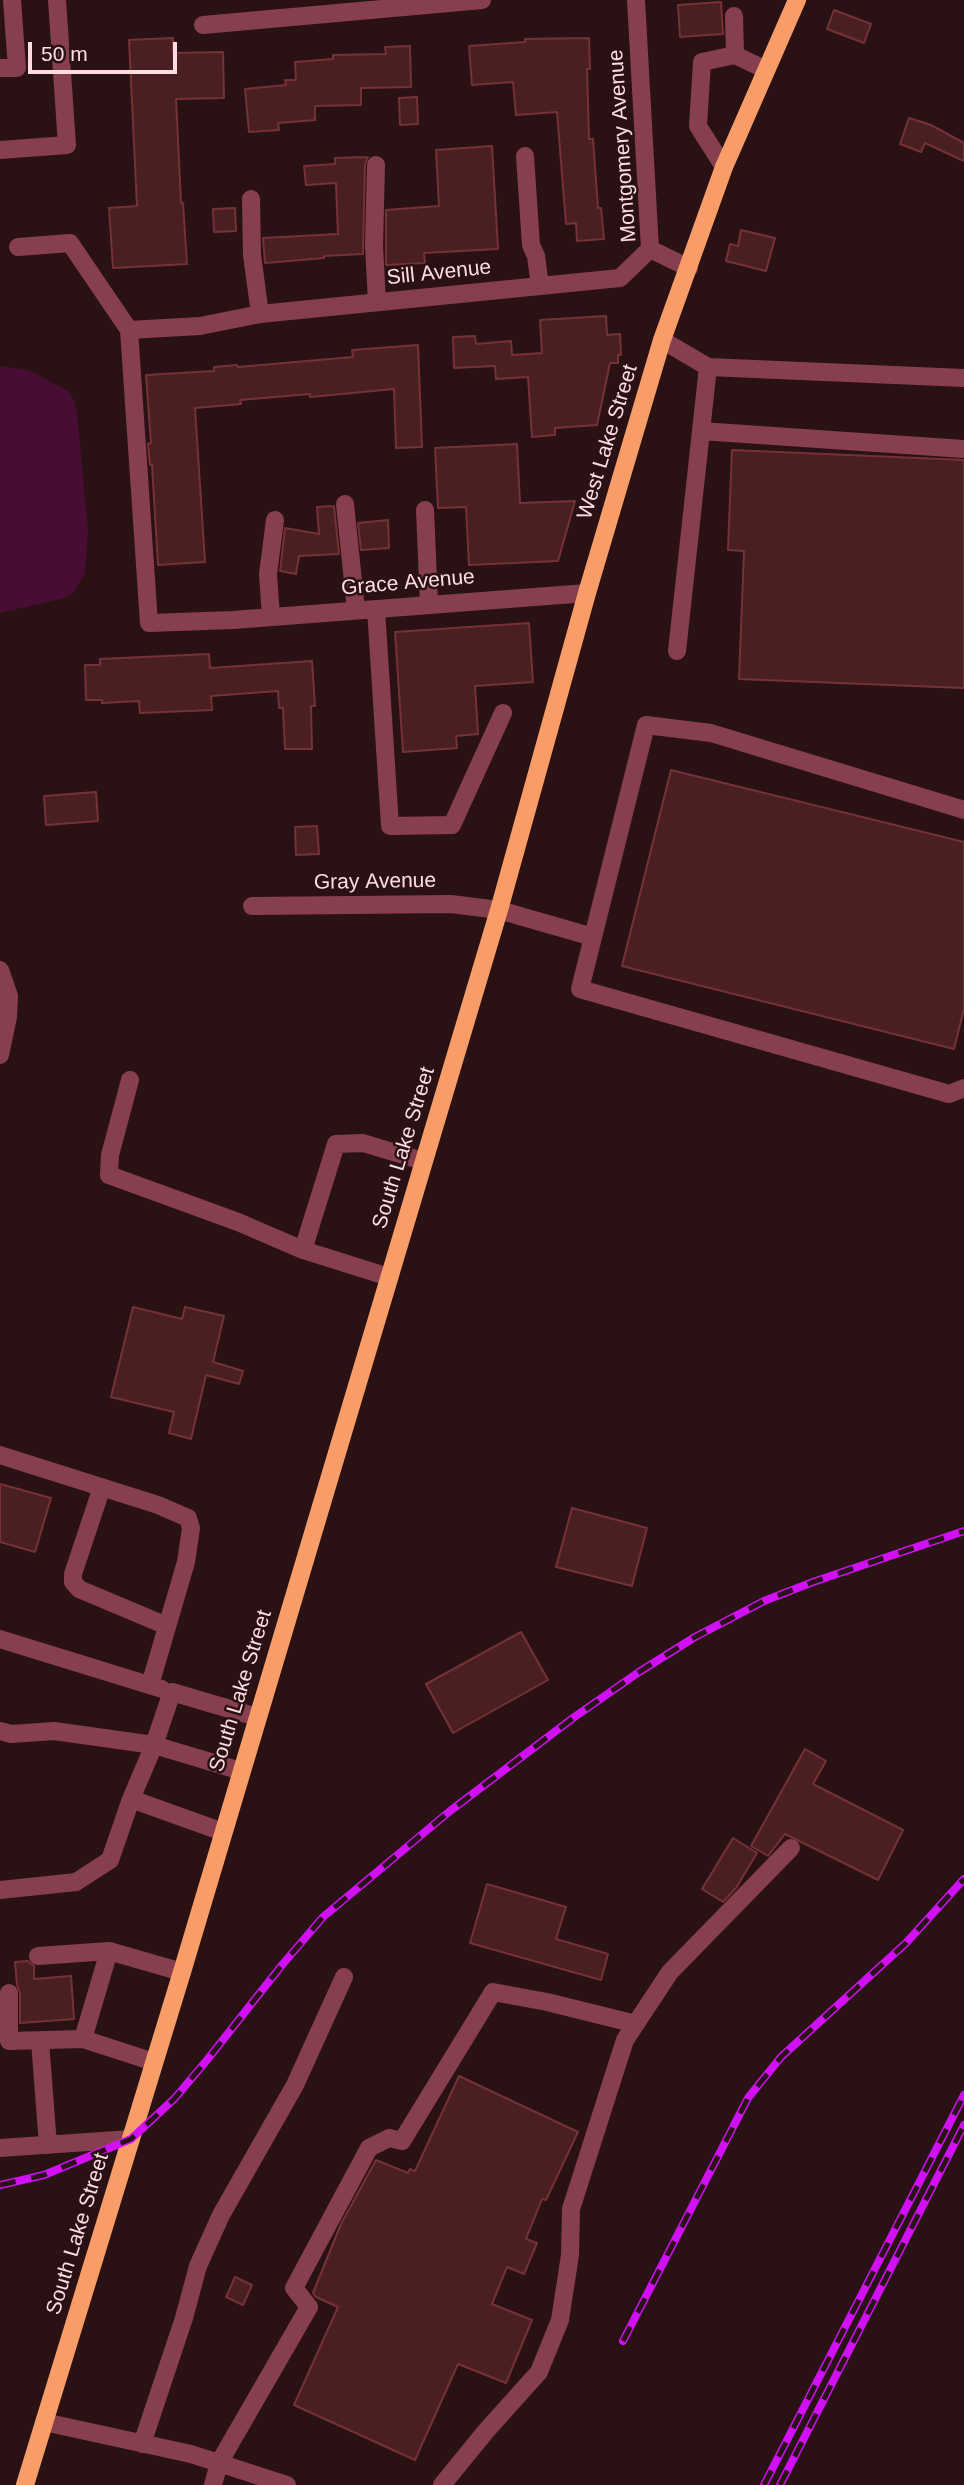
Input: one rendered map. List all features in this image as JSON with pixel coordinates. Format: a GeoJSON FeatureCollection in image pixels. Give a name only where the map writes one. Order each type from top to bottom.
{"type":"FeatureCollection","features":[{"type":"Feature","properties":{"kind":"main road","name":"West Lake Street"},"geometry":{"type":"LineString","coordinates":[[499,910],[587,593],[663,340],[724,167],[797,0]]}},
{"type":"Feature","properties":{"kind":"main road","name":"South Lake Street"},"geometry":{"type":"LineString","coordinates":[[25,2485],[182,1972],[499,910]]}},
{"type":"Feature","properties":{"kind":"street"},"geometry":{"type":"LineString","coordinates":[[0,68],[17,68],[12,0]]}},
{"type":"Feature","properties":{"kind":"street"},"geometry":{"type":"LineString","coordinates":[[0,150],[67,145],[57,0]]}},
{"type":"Feature","properties":{"kind":"street"},"geometry":{"type":"LineString","coordinates":[[203,25],[282,9],[482,0]]}},
{"type":"Feature","properties":{"kind":"street","name":"Montgomery Avenue"},"geometry":{"type":"LineString","coordinates":[[636,0],[650,248],[689,268]]}},
{"type":"Feature","properties":{"kind":"street"},"geometry":{"type":"LineString","coordinates":[[734,16],[735,55]]}},
{"type":"Feature","properties":{"kind":"street"},"geometry":{"type":"LineString","coordinates":[[724,167],[698,126],[702,62],[735,55],[766,70]]}},
{"type":"Feature","properties":{"kind":"street"},"geometry":{"type":"LineString","coordinates":[[525,156],[531,244],[536,256],[540,286]]}},
{"type":"Feature","properties":{"kind":"street"},"geometry":{"type":"LineString","coordinates":[[376,165],[374,246],[377,302]]}},
{"type":"Feature","properties":{"kind":"street"},"geometry":{"type":"LineString","coordinates":[[251,199],[252,255],[260,314]]}},
{"type":"Feature","properties":{"kind":"street"},"geometry":{"type":"LineString","coordinates":[[18,247],[70,243],[129,330]]}},
{"type":"Feature","properties":{"kind":"street","name":"Sill Avenue"},"geometry":{"type":"LineString","coordinates":[[129,330],[220,324],[260,314],[620,278],[650,248]]}},
{"type":"Feature","properties":{"kind":"street","name":"Grace Avenue"},"geometry":{"type":"LineString","coordinates":[[129,330],[149,623],[233,620],[587,593]]}},
{"type":"Feature","properties":{"kind":"street"},"geometry":{"type":"LineString","coordinates":[[663,340],[708,367],[964,378]]}},
{"type":"Feature","properties":{"kind":"street"},"geometry":{"type":"LineString","coordinates":[[677,651],[708,367]]}},
{"type":"Feature","properties":{"kind":"street"},"geometry":{"type":"LineString","coordinates":[[701,431],[964,449]]}},
{"type":"Feature","properties":{"kind":"street"},"geometry":{"type":"LineString","coordinates":[[345,504],[356,610]]}},
{"type":"Feature","properties":{"kind":"street"},"geometry":{"type":"LineString","coordinates":[[425,510],[429,604]]}},
{"type":"Feature","properties":{"kind":"street"},"geometry":{"type":"LineString","coordinates":[[271,617],[268,574],[275,520]]}},
{"type":"Feature","properties":{"kind":"street"},"geometry":{"type":"LineString","coordinates":[[376,609],[390,826],[452,825],[503,713]]}},
{"type":"Feature","properties":{"kind":"street"},"geometry":{"type":"LineString","coordinates":[[964,810],[711,733],[646,725],[580,989],[949,1094],[964,1088]]}},
{"type":"Feature","properties":{"kind":"street","name":"Gray Avenue"},"geometry":{"type":"LineString","coordinates":[[252,906],[451,904],[499,910],[593,937]]}},
{"type":"Feature","properties":{"kind":"street"},"geometry":{"type":"LineString","coordinates":[[0,970],[9,996],[8,1017],[0,1055]]}},
{"type":"Feature","properties":{"kind":"street"},"geometry":{"type":"LineString","coordinates":[[130,1080],[110,1154],[109,1175],[238,1222],[303,1250],[389,1277]]}},
{"type":"Feature","properties":{"kind":"street"},"geometry":{"type":"LineString","coordinates":[[303,1250],[336,1144],[363,1143],[423,1161]]}},
{"type":"Feature","properties":{"kind":"street"},"geometry":{"type":"LineString","coordinates":[[0,1455],[158,1505],[188,1518],[191,1528],[186,1562],[150,1685]]}},
{"type":"Feature","properties":{"kind":"street"},"geometry":{"type":"LineString","coordinates":[[102,1487],[73,1574],[73,1583],[79,1589],[167,1626]]}},
{"type":"Feature","properties":{"kind":"street"},"geometry":{"type":"LineString","coordinates":[[0,1639],[257,1717]]}},
{"type":"Feature","properties":{"kind":"street"},"geometry":{"type":"LineString","coordinates":[[0,1890],[76,1882],[110,1860],[172,1692]]}},
{"type":"Feature","properties":{"kind":"street"},"geometry":{"type":"LineString","coordinates":[[0,1731],[11,1734],[54,1731],[154,1745],[241,1771]]}},
{"type":"Feature","properties":{"kind":"street"},"geometry":{"type":"LineString","coordinates":[[131,1799],[223,1832]]}},
{"type":"Feature","properties":{"kind":"street"},"geometry":{"type":"LineString","coordinates":[[442,2485],[539,2372],[560,2320],[570,2255],[571,2209],[625,2040],[670,1972],[791,1849]]}},
{"type":"Feature","properties":{"kind":"street"},"geometry":{"type":"LineString","coordinates":[[38,1956],[109,1951],[182,1972]]}},
{"type":"Feature","properties":{"kind":"street"},"geometry":{"type":"LineString","coordinates":[[82,2039],[109,1951]]}},
{"type":"Feature","properties":{"kind":"street"},"geometry":{"type":"LineString","coordinates":[[142,2444],[184,2318],[198,2266],[227,2205],[295,2085],[344,1977]]}},
{"type":"Feature","properties":{"kind":"street"},"geometry":{"type":"LineString","coordinates":[[212,2485],[219,2463],[309,2307],[293,2288],[369,2148],[389,2138],[402,2141],[493,1992],[636,2024]]}},
{"type":"Feature","properties":{"kind":"street"},"geometry":{"type":"LineString","coordinates":[[9,1993],[9,2041],[82,2039],[154,2063]]}},
{"type":"Feature","properties":{"kind":"street"},"geometry":{"type":"LineString","coordinates":[[40,2041],[48,2145]]}},
{"type":"Feature","properties":{"kind":"street"},"geometry":{"type":"LineString","coordinates":[[0,2148],[131,2139]]}},
{"type":"Feature","properties":{"kind":"street"},"geometry":{"type":"LineString","coordinates":[[44,2422],[191,2454],[287,2485]]}},
{"type":"Feature","properties":{"kind":"shaded area"},"geometry":{"type":"Polygon","coordinates":[[[0,366],[28,370],[68,391],[74,400],[88,530],[85,573],[74,592],[65,598],[0,613],[0,366]]]}},
{"type":"Feature","properties":{"kind":"building"},"geometry":{"type":"Polygon","coordinates":[[[721,2],[723,34],[680,37],[678,5],[721,2]]]}},
{"type":"Feature","properties":{"kind":"building"},"geometry":{"type":"Polygon","coordinates":[[[834,10],[871,24],[864,43],[827,29],[834,10]]]}},
{"type":"Feature","properties":{"kind":"building"},"geometry":{"type":"Polygon","coordinates":[[[173,38],[173,53],[223,52],[224,98],[176,99],[187,264],[113,268],[109,208],[137,206],[129,40],[173,38]]]}},
{"type":"Feature","properties":{"kind":"building"},"geometry":{"type":"Polygon","coordinates":[[[589,38],[589,139],[593,139],[598,208],[601,208],[604,239],[577,241],[576,223],[566,224],[557,112],[516,115],[513,82],[472,85],[469,46],[525,42],[525,39],[589,38]]]}},
{"type":"Feature","properties":{"kind":"building"},"geometry":{"type":"Polygon","coordinates":[[[410,46],[411,87],[361,88],[361,105],[315,106],[315,120],[278,123],[279,130],[249,132],[245,89],[286,85],[285,80],[296,80],[295,62],[333,59],[333,55],[386,54],[385,47],[410,46]]]}},
{"type":"Feature","properties":{"kind":"building"},"geometry":{"type":"Polygon","coordinates":[[[417,97],[418,124],[400,125],[399,98],[417,97]]]}},
{"type":"Feature","properties":{"kind":"building"},"geometry":{"type":"Polygon","coordinates":[[[909,118],[931,125],[964,143],[964,161],[925,143],[921,152],[900,144],[909,118]]]}},
{"type":"Feature","properties":{"kind":"building"},"geometry":{"type":"Polygon","coordinates":[[[492,146],[498,249],[424,253],[425,263],[386,265],[386,210],[439,206],[436,150],[492,146]]]}},
{"type":"Feature","properties":{"kind":"building"},"geometry":{"type":"Polygon","coordinates":[[[368,157],[365,165],[363,254],[265,263],[263,238],[338,234],[336,183],[306,185],[304,166],[335,164],[335,158],[368,157]]]}},
{"type":"Feature","properties":{"kind":"building"},"geometry":{"type":"Polygon","coordinates":[[[235,208],[236,231],[214,232],[213,209],[235,208]]]}},
{"type":"Feature","properties":{"kind":"building"},"geometry":{"type":"Polygon","coordinates":[[[741,230],[775,238],[766,271],[726,261],[730,244],[738,246],[741,230]]]}},
{"type":"Feature","properties":{"kind":"building"},"geometry":{"type":"Polygon","coordinates":[[[606,316],[607,335],[620,334],[621,355],[618,355],[618,363],[610,363],[597,425],[555,428],[555,435],[532,437],[528,377],[496,379],[495,366],[454,368],[453,337],[475,336],[476,344],[511,341],[512,355],[542,353],[540,320],[606,316]]]}},
{"type":"Feature","properties":{"kind":"building"},"geometry":{"type":"Polygon","coordinates":[[[418,345],[422,447],[396,448],[394,389],[240,400],[241,404],[195,408],[205,562],[158,565],[152,465],[148,444],[151,443],[146,375],[353,357],[352,350],[418,345]]]}},
{"type":"Feature","properties":{"kind":"building"},"geometry":{"type":"Polygon","coordinates":[[[517,444],[520,503],[575,501],[558,561],[469,565],[466,507],[438,508],[435,448],[517,444]]]}},
{"type":"Feature","properties":{"kind":"building"},"geometry":{"type":"Polygon","coordinates":[[[732,450],[964,460],[964,688],[739,679],[744,551],[728,550],[732,450]]]}},
{"type":"Feature","properties":{"kind":"building"},"geometry":{"type":"Polygon","coordinates":[[[334,506],[339,554],[299,556],[296,574],[280,571],[285,528],[319,534],[317,507],[334,506]]]}},
{"type":"Feature","properties":{"kind":"building"},"geometry":{"type":"Polygon","coordinates":[[[388,520],[389,548],[361,550],[358,523],[388,520]]]}},
{"type":"Feature","properties":{"kind":"building"},"geometry":{"type":"Polygon","coordinates":[[[529,623],[533,682],[475,686],[478,734],[456,736],[457,748],[403,752],[395,632],[529,623]]]}},
{"type":"Feature","properties":{"kind":"building"},"geometry":{"type":"Polygon","coordinates":[[[209,654],[210,668],[312,661],[315,706],[311,706],[312,749],[285,749],[283,708],[279,708],[278,691],[211,696],[212,710],[140,713],[139,701],[102,703],[102,700],[86,700],[85,665],[100,665],[100,659],[209,654]]]}},
{"type":"Feature","properties":{"kind":"building"},"geometry":{"type":"Polygon","coordinates":[[[671,770],[964,842],[964,1009],[954,1049],[622,966],[671,770]]]}},
{"type":"Feature","properties":{"kind":"building"},"geometry":{"type":"Polygon","coordinates":[[[96,792],[98,821],[46,825],[44,796],[96,792]]]}},
{"type":"Feature","properties":{"kind":"building"},"geometry":{"type":"Polygon","coordinates":[[[317,826],[319,854],[296,855],[295,827],[317,826]]]}},
{"type":"Feature","properties":{"kind":"building"},"geometry":{"type":"Polygon","coordinates":[[[133,1307],[182,1319],[185,1307],[224,1316],[213,1362],[243,1371],[239,1384],[206,1375],[191,1439],[169,1433],[174,1412],[111,1397],[133,1307]]]}},
{"type":"Feature","properties":{"kind":"building"},"geometry":{"type":"Polygon","coordinates":[[[0,1484],[51,1498],[35,1552],[0,1542],[0,1484]]]}},
{"type":"Feature","properties":{"kind":"building"},"geometry":{"type":"Polygon","coordinates":[[[572,1508],[647,1528],[632,1586],[556,1567],[572,1508]]]}},
{"type":"Feature","properties":{"kind":"building"},"geometry":{"type":"Polygon","coordinates":[[[521,1632],[548,1680],[453,1733],[426,1684],[521,1632]]]}},
{"type":"Feature","properties":{"kind":"building"},"geometry":{"type":"Polygon","coordinates":[[[805,1749],[826,1761],[813,1784],[903,1830],[878,1880],[785,1834],[768,1856],[751,1846],[805,1749]]]}},
{"type":"Feature","properties":{"kind":"building"},"geometry":{"type":"Polygon","coordinates":[[[733,1838],[757,1853],[736,1888],[723,1902],[702,1889],[733,1838]]]}},
{"type":"Feature","properties":{"kind":"building"},"geometry":{"type":"Polygon","coordinates":[[[487,1884],[566,1907],[556,1939],[608,1954],[601,1980],[470,1943],[487,1884]]]}},
{"type":"Feature","properties":{"kind":"building"},"geometry":{"type":"Polygon","coordinates":[[[28,1961],[34,1966],[34,1979],[71,1976],[74,2019],[20,2023],[20,1993],[15,1962],[28,1961]]]}},
{"type":"Feature","properties":{"kind":"building"},"geometry":{"type":"Polygon","coordinates":[[[459,2076],[578,2132],[546,2200],[542,2199],[526,2239],[537,2243],[524,2274],[507,2267],[492,2304],[532,2320],[506,2383],[458,2364],[415,2460],[294,2405],[338,2307],[313,2293],[341,2224],[376,2160],[408,2173],[410,2169],[415,2171],[459,2076]]]}},
{"type":"Feature","properties":{"kind":"building"},"geometry":{"type":"Polygon","coordinates":[[[235,2277],[252,2285],[243,2305],[226,2297],[235,2277]]]}},
{"type":"Feature","properties":{"kind":"railway"},"geometry":{"type":"LineString","coordinates":[[0,2185],[44,2175],[131,2139],[175,2098],[323,1917],[450,1811],[639,1672],[695,1637],[764,1601],[964,1531]]}},
{"type":"Feature","properties":{"kind":"railway"},"geometry":{"type":"LineString","coordinates":[[623,2341],[748,2098],[781,2057],[906,1943],[964,1879]]}},
{"type":"Feature","properties":{"kind":"railway"},"geometry":{"type":"LineString","coordinates":[[764,2485],[964,2095]]}},
{"type":"Feature","properties":{"kind":"railway"},"geometry":{"type":"LineString","coordinates":[[780,2485],[964,2125]]}}]}
